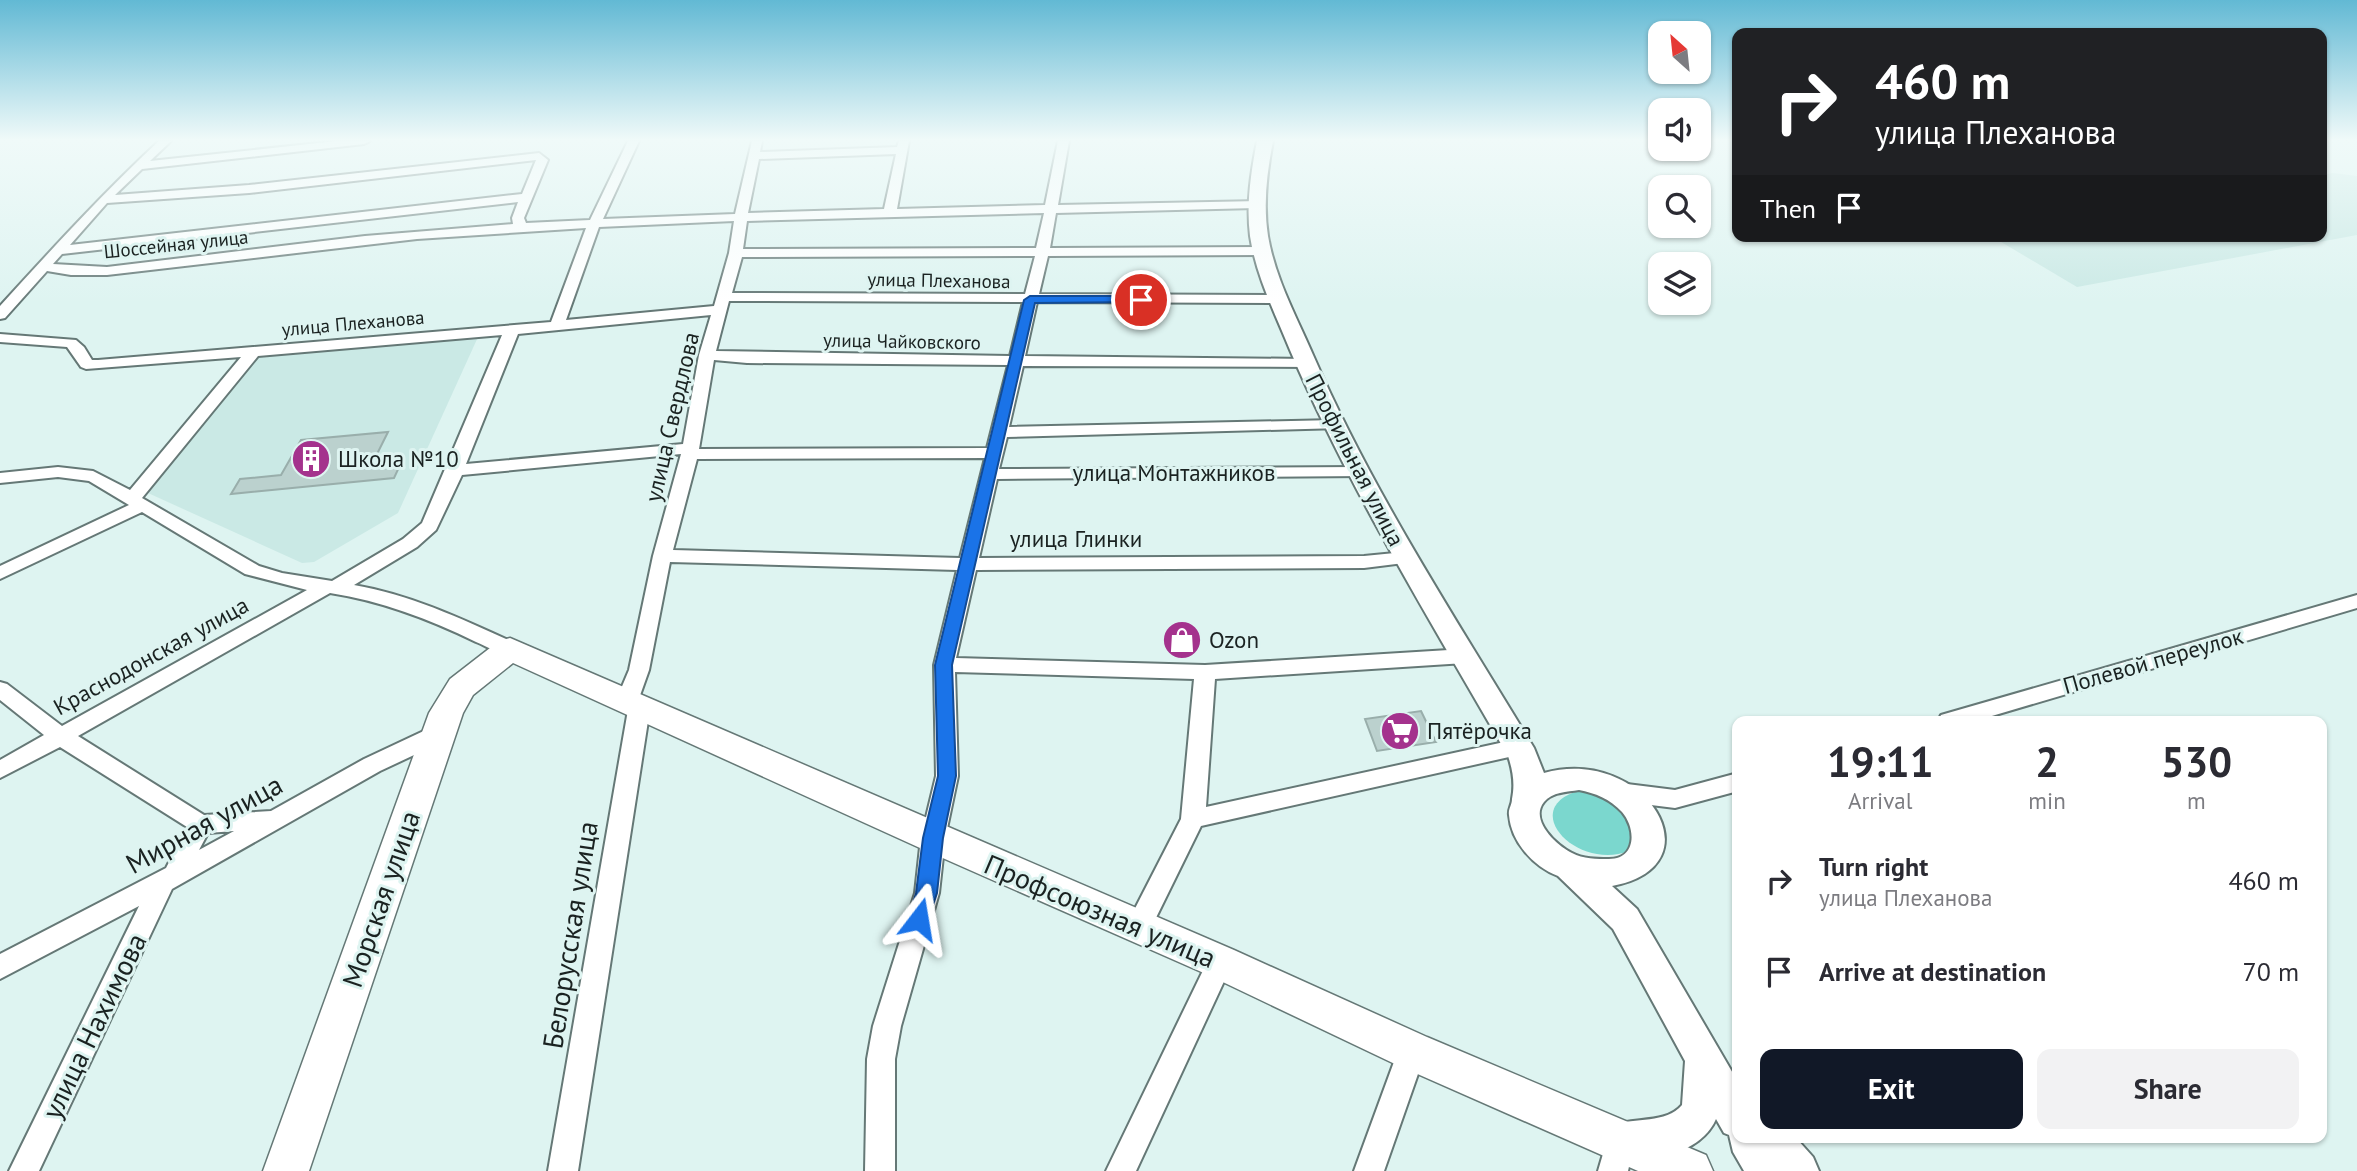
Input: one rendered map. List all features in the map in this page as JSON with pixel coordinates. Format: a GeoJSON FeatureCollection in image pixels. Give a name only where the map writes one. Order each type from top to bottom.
{"type":"FeatureCollection","features":[{"type":"Feature","properties":{"kind":"highway","name":"Профсоюзная улица"},"geometry":{"type":"LineString","coordinates":[[510,649],[933,838],[1220,962],[1412,1051],[1617,1155],[1690,1171]]}},
{"type":"Feature","properties":{"kind":"highway","name":"Морская улица"},"geometry":{"type":"LineString","coordinates":[[286,1171],[446,713],[461,687],[510,649]]}},
{"type":"Feature","properties":{"kind":"main road","name":"Профильная улица"},"geometry":{"type":"LineString","coordinates":[[1256,196],[1262,251],[1307,364],[1335,425],[1405,558],[1521,751]]}},
{"type":"Feature","properties":{"kind":"main road"},"geometry":{"type":"LineString","coordinates":[[1521,751],[1541,767],[1573,779],[1597,782],[1619,792],[1642,813],[1649,830],[1650,843],[1644,856],[1633,866],[1617,873],[1598,874],[1566,866]]}},
{"type":"Feature","properties":{"kind":"main road"},"geometry":{"type":"LineString","coordinates":[[1521,751],[1529,774],[1524,820],[1529,835],[1540,850],[1589,884],[1626,919],[1732,1111]]}},
{"type":"Feature","properties":{"kind":"main road"},"geometry":{"type":"LineString","coordinates":[[1528,800],[1545,783],[1573,779]]}},
{"type":"Feature","properties":{"kind":"main road"},"geometry":{"type":"LineString","coordinates":[[1626,919],[1622,897],[1624,883],[1633,866]]}},
{"type":"Feature","properties":{"kind":"main road"},"geometry":{"type":"LineString","coordinates":[[1700,1055],[1732,1092]]}},
{"type":"Feature","properties":{"kind":"main road"},"geometry":{"type":"LineString","coordinates":[[1617,1155],[1695,1124],[1701,1113],[1705,1088],[1700,1055]]}},
{"type":"Feature","properties":{"kind":"main road"},"geometry":{"type":"LineString","coordinates":[[1750,1143],[1766,1171]]}},
{"type":"Feature","properties":{"kind":"main road"},"geometry":{"type":"LineString","coordinates":[[1774,1143],[1799,1171]]}},
{"type":"Feature","properties":{"kind":"street"},"geometry":{"type":"LineString","coordinates":[[0,315],[108,196]]}},
{"type":"Feature","properties":{"kind":"street"},"geometry":{"type":"LineString","coordinates":[[104,200],[161,196]]}},
{"type":"Feature","properties":{"kind":"street"},"geometry":{"type":"LineString","coordinates":[[557,325],[594,224],[608,196]]}},
{"type":"Feature","properties":{"kind":"street","name":"улица Свердлова"},"geometry":{"type":"LineString","coordinates":[[633,705],[662,556],[690,451],[708,355],[736,253],[745,196]]}},
{"type":"Feature","properties":{"kind":"street"},"geometry":{"type":"LineString","coordinates":[[890,213],[893,196]]}},
{"type":"Feature","properties":{"kind":"street"},"geometry":{"type":"LineString","coordinates":[[880,1171],[880,1059],[887,1026],[927,893],[933,838],[947,776],[944,665],[1054,196]]}},
{"type":"Feature","properties":{"kind":"street"},"geometry":{"type":"LineString","coordinates":[[522,227],[518,218],[528,197]]}},
{"type":"Feature","properties":{"kind":"street","name":"Шоссейная улица"},"geometry":{"type":"LineString","coordinates":[[57,251],[528,197]]}},
{"type":"Feature","properties":{"kind":"street","name":"Шоссейная улица"},"geometry":{"type":"LineString","coordinates":[[44,267],[79,272],[107,271],[419,235],[522,227],[741,216],[1256,204]]}},
{"type":"Feature","properties":{"kind":"street"},"geometry":{"type":"LineString","coordinates":[[736,253],[1262,251]]}},
{"type":"Feature","properties":{"kind":"street","name":"улица Плеханова"},"geometry":{"type":"LineString","coordinates":[[0,338],[71,343],[79,350],[86,364],[97,365],[512,330],[722,303],[1280,299]]}},
{"type":"Feature","properties":{"kind":"street","name":"Краснодонская улица"},"geometry":{"type":"LineString","coordinates":[[0,770],[331,588],[421,534],[430,526],[455,470],[512,330]]}},
{"type":"Feature","properties":{"kind":"street"},"geometry":{"type":"LineString","coordinates":[[0,573],[136,503],[255,350]]}},
{"type":"Feature","properties":{"kind":"street","name":"улица Чайковского"},"geometry":{"type":"LineString","coordinates":[[708,355],[747,358],[1307,364]]}},
{"type":"Feature","properties":{"kind":"street","name":"улица Монтажников"},"geometry":{"type":"LineString","coordinates":[[1000,432],[1335,425]]}},
{"type":"Feature","properties":{"kind":"street"},"geometry":{"type":"LineString","coordinates":[[455,470],[690,451],[993,453]]}},
{"type":"Feature","properties":{"kind":"street","name":"улица Монтажников"},"geometry":{"type":"LineString","coordinates":[[989,474],[1360,472]]}},
{"type":"Feature","properties":{"kind":"street"},"geometry":{"type":"LineString","coordinates":[[0,478],[75,473],[105,482],[252,570],[272,578],[373,594],[510,649]]}},
{"type":"Feature","properties":{"kind":"street","name":"улица Глинки"},"geometry":{"type":"LineString","coordinates":[[662,556],[968,564],[1364,562],[1405,558]]}},
{"type":"Feature","properties":{"kind":"street","name":"Полевой переулок"},"geometry":{"type":"LineString","coordinates":[[1966,716],[2357,601]]}},
{"type":"Feature","properties":{"kind":"street"},"geometry":{"type":"LineString","coordinates":[[944,665],[1205,672],[1465,656]]}},
{"type":"Feature","properties":{"kind":"street"},"geometry":{"type":"LineString","coordinates":[[1138,928],[1193,819],[1205,672]]}},
{"type":"Feature","properties":{"kind":"street"},"geometry":{"type":"LineString","coordinates":[[0,689],[60,736],[200,824],[276,818]]}},
{"type":"Feature","properties":{"kind":"street","name":"Белорусская улица"},"geometry":{"type":"LineString","coordinates":[[563,1171],[633,705]]}},
{"type":"Feature","properties":{"kind":"street","name":"Мирная улица"},"geometry":{"type":"LineString","coordinates":[[0,968],[372,765],[438,734]]}},
{"type":"Feature","properties":{"kind":"street"},"geometry":{"type":"LineString","coordinates":[[1193,819],[1521,751]]}},
{"type":"Feature","properties":{"kind":"street"},"geometry":{"type":"LineString","coordinates":[[1619,792],[1675,799],[1732,784]]}},
{"type":"Feature","properties":{"kind":"street"},"geometry":{"type":"LineString","coordinates":[[1649,830],[1675,799]]}},
{"type":"Feature","properties":{"kind":"street","name":"улица Нахимова"},"geometry":{"type":"LineString","coordinates":[[24,1171],[169,878],[200,824]]}},
{"type":"Feature","properties":{"kind":"street"},"geometry":{"type":"LineString","coordinates":[[1121,1171],[1220,962]]}},
{"type":"Feature","properties":{"kind":"street"},"geometry":{"type":"LineString","coordinates":[[1369,1171],[1412,1051]]}},
{"type":"Feature","properties":{"kind":"shaded area"},"geometry":{"type":"Polygon","coordinates":[[[2327,196],[2357,196],[2357,235],[2327,241],[2327,196]]]}},
{"type":"Feature","properties":{"kind":"shaded area"},"geometry":{"type":"Polygon","coordinates":[[[2001,242],[2319,242],[2077,287],[2001,242]]]}},
{"type":"Feature","properties":{"kind":"shaded area"},"geometry":{"type":"Polygon","coordinates":[[[478,337],[398,513],[314,562],[302,563],[148,493],[255,353],[478,337]]]}},
{"type":"Feature","properties":{"kind":"shaded area"},"geometry":{"type":"Polygon","coordinates":[[[1578,791],[1606,794],[1638,821],[1629,851],[1609,855],[1591,853],[1574,846],[1562,835],[1554,823],[1553,811],[1561,800],[1578,791]]]}},
{"type":"Feature","properties":{"kind":"building","name":"Школа №10"},"geometry":{"type":"Polygon","coordinates":[[[388,432],[371,466],[401,463],[394,478],[231,494],[240,479],[281,475],[301,440],[388,432]]]}},
{"type":"Feature","properties":{"kind":"building","name":"Пятёрочка"},"geometry":{"type":"Polygon","coordinates":[[[1421,711],[1436,742],[1377,751],[1365,719],[1421,711]]]}},
{"type":"Feature","properties":{"kind":"place","name":"Школа №10"},"geometry":{"type":"Point","coordinates":[311,459]}},
{"type":"Feature","properties":{"kind":"place","name":"Ozon"},"geometry":{"type":"Point","coordinates":[1182,640]}},
{"type":"Feature","properties":{"kind":"place","name":"Пятёрочка"},"geometry":{"type":"Point","coordinates":[1400,731]}},
{"type":"Feature","properties":{"kind":"route"},"geometry":{"type":"LineString","coordinates":[[919,919],[927,893],[933,838],[947,776],[944,665],[1030,300],[1141,300]]}}]}
